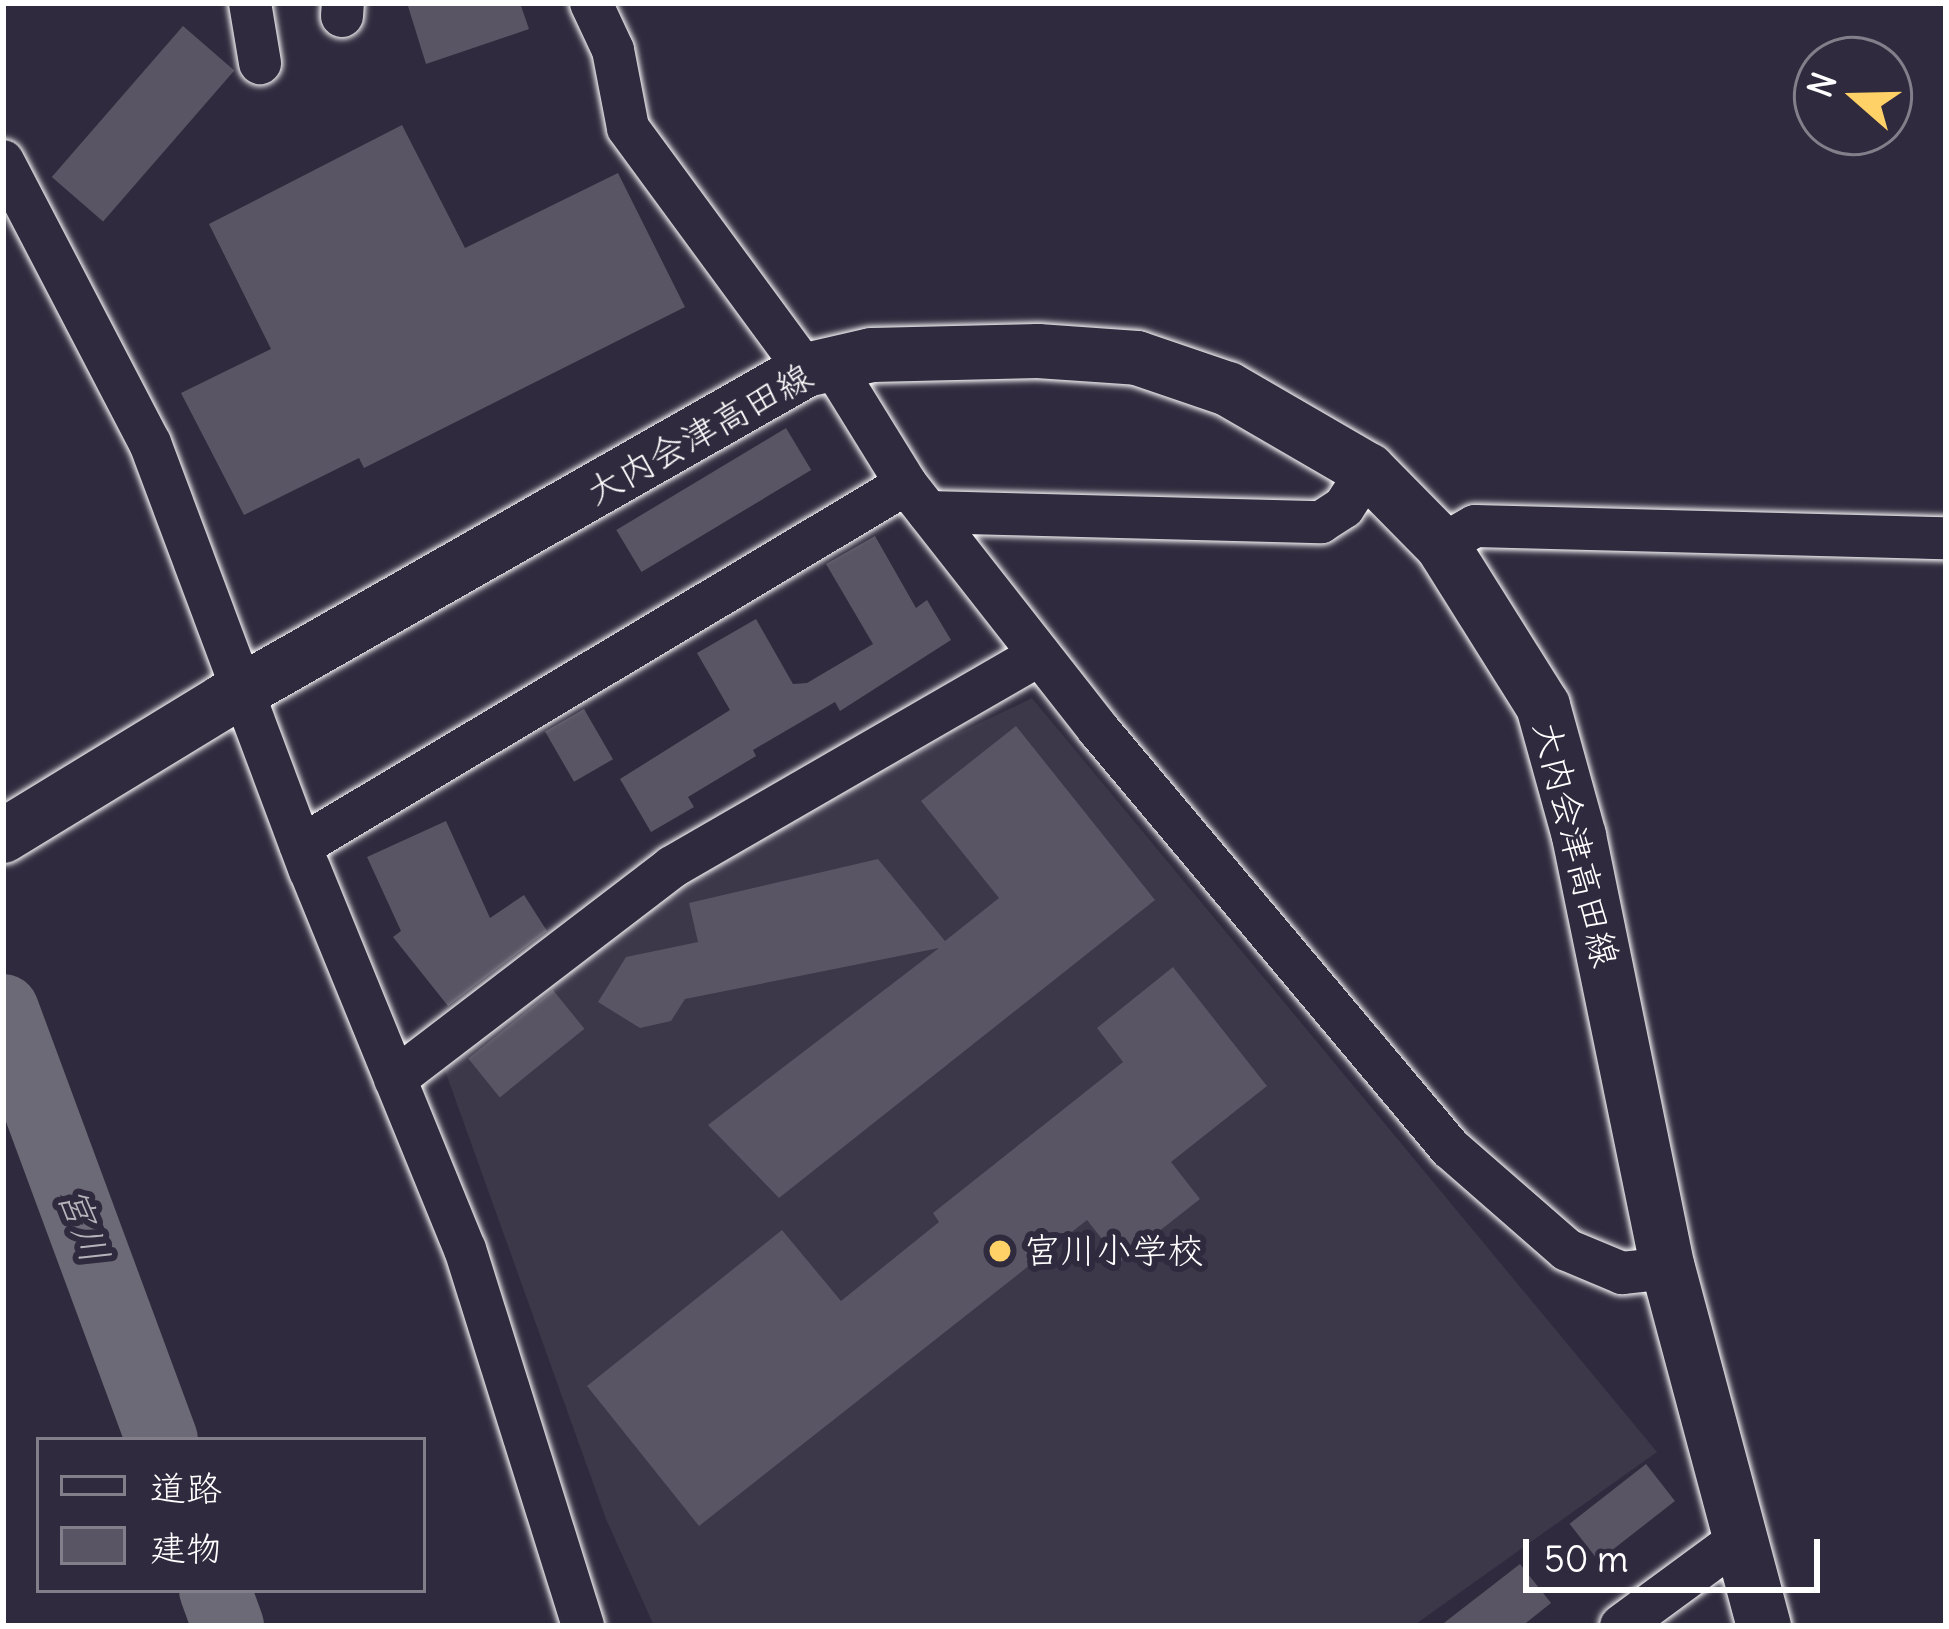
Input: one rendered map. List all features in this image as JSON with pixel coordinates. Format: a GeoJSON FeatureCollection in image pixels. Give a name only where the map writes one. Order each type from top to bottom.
{"type":"FeatureCollection","features":[{"type":"Feature","properties":{"kind":"main road","name":"大内会津高田線"},"geometry":{"type":"LineString","coordinates":[[3,836],[234,696],[819,367],[938,351],[1138,358],[1228,389],[1368,470],[1442,545],[1544,706],[1579,836],[1668,1268],[1764,1626]]}},
{"type":"Feature","properties":{"kind":"street"},"geometry":{"type":"LineString","coordinates":[[250,3],[260,63]]}},
{"type":"Feature","properties":{"kind":"street"},"geometry":{"type":"LineString","coordinates":[[591,3],[613,50],[628,128],[819,367],[1039,655],[1450,1148],[1567,1250],[1622,1273],[1668,1268]]}},
{"type":"Feature","properties":{"kind":"street"},"geometry":{"type":"LineString","coordinates":[[3,161],[150,443],[234,696],[301,846],[464,1249],[583,1626]]}},
{"type":"Feature","properties":{"kind":"street"},"geometry":{"type":"LineString","coordinates":[[301,846],[917,498],[1321,523],[1344,507],[1368,470]]}},
{"type":"Feature","properties":{"kind":"street"},"geometry":{"type":"LineString","coordinates":[[1442,545],[1475,526],[1946,538]]}},
{"type":"Feature","properties":{"kind":"street"},"geometry":{"type":"LineString","coordinates":[[395,1079],[672,867],[1039,655]]}},
{"type":"Feature","properties":{"kind":"street"},"geometry":{"type":"LineString","coordinates":[[1622,1626],[1742,1538]]}},
{"type":"Feature","properties":{"kind":"shaded area","name":"宮川小学校"},"geometry":{"type":"Polygon","coordinates":[[[1032,698],[1657,1452],[1413,1626],[654,1626],[606,1519],[438,1051],[675,869],[1032,698]]]}},
{"type":"Feature","properties":{"kind":"building"},"geometry":{"type":"Polygon","coordinates":[[[407,3],[520,3],[529,29],[426,64],[407,3]]]}},
{"type":"Feature","properties":{"kind":"building"},"geometry":{"type":"Polygon","coordinates":[[[183,26],[234,71],[103,222],[52,177],[183,26]]]}},
{"type":"Feature","properties":{"kind":"building"},"geometry":{"type":"Polygon","coordinates":[[[402,125],[465,248],[618,173],[685,307],[364,468],[359,458],[244,515],[181,393],[271,349],[209,224],[402,125]]]}},
{"type":"Feature","properties":{"kind":"building"},"geometry":{"type":"Polygon","coordinates":[[[786,428],[811,470],[642,572],[616,530],[786,428]]]}},
{"type":"Feature","properties":{"kind":"building"},"geometry":{"type":"Polygon","coordinates":[[[875,536],[916,608],[927,600],[951,640],[840,711],[835,702],[753,750],[756,756],[688,797],[694,807],[651,832],[620,779],[730,710],[697,653],[756,619],[793,684],[807,683],[873,644],[826,564],[875,536]]]}},
{"type":"Feature","properties":{"kind":"building"},"geometry":{"type":"Polygon","coordinates":[[[584,709],[613,759],[574,782],[545,732],[584,709]]]}},
{"type":"Feature","properties":{"kind":"building"},"geometry":{"type":"Polygon","coordinates":[[[1016,726],[1155,900],[779,1198],[708,1125],[939,948],[685,999],[671,1021],[640,1028],[598,1002],[626,957],[698,942],[689,903],[878,859],[945,941],[999,898],[921,801],[1016,726]]]}},
{"type":"Feature","properties":{"kind":"building"},"geometry":{"type":"Polygon","coordinates":[[[446,821],[490,918],[524,895],[547,931],[448,1006],[393,937],[401,931],[367,857],[446,821]]]}},
{"type":"Feature","properties":{"kind":"building"},"geometry":{"type":"Polygon","coordinates":[[[1173,967],[1267,1086],[1171,1162],[1200,1199],[1120,1262],[1087,1220],[699,1526],[587,1386],[782,1230],[841,1301],[939,1222],[933,1213],[1123,1062],[1097,1028],[1173,967]]]}},
{"type":"Feature","properties":{"kind":"building"},"geometry":{"type":"Polygon","coordinates":[[[553,990],[584,1029],[500,1097],[468,1059],[553,990]]]}},
{"type":"Feature","properties":{"kind":"building"},"geometry":{"type":"Polygon","coordinates":[[[1646,1464],[1675,1501],[1598,1561],[1570,1524],[1646,1464]]]}},
{"type":"Feature","properties":{"kind":"building"},"geometry":{"type":"Polygon","coordinates":[[[1520,1564],[1551,1603],[1522,1626],[1440,1626],[1520,1564]]]}},
{"type":"Feature","properties":{"kind":"waterway","name":"宮川"},"geometry":{"type":"LineString","coordinates":[[3,1010],[161,1437]]}},
{"type":"Feature","properties":{"kind":"waterway","name":"宮川"},"geometry":{"type":"LineString","coordinates":[[216,1593],[228,1626]]}},
{"type":"Feature","properties":{"kind":"place","name":"宮川小学校"},"geometry":{"type":"Point","coordinates":[1000,1251]}}]}
